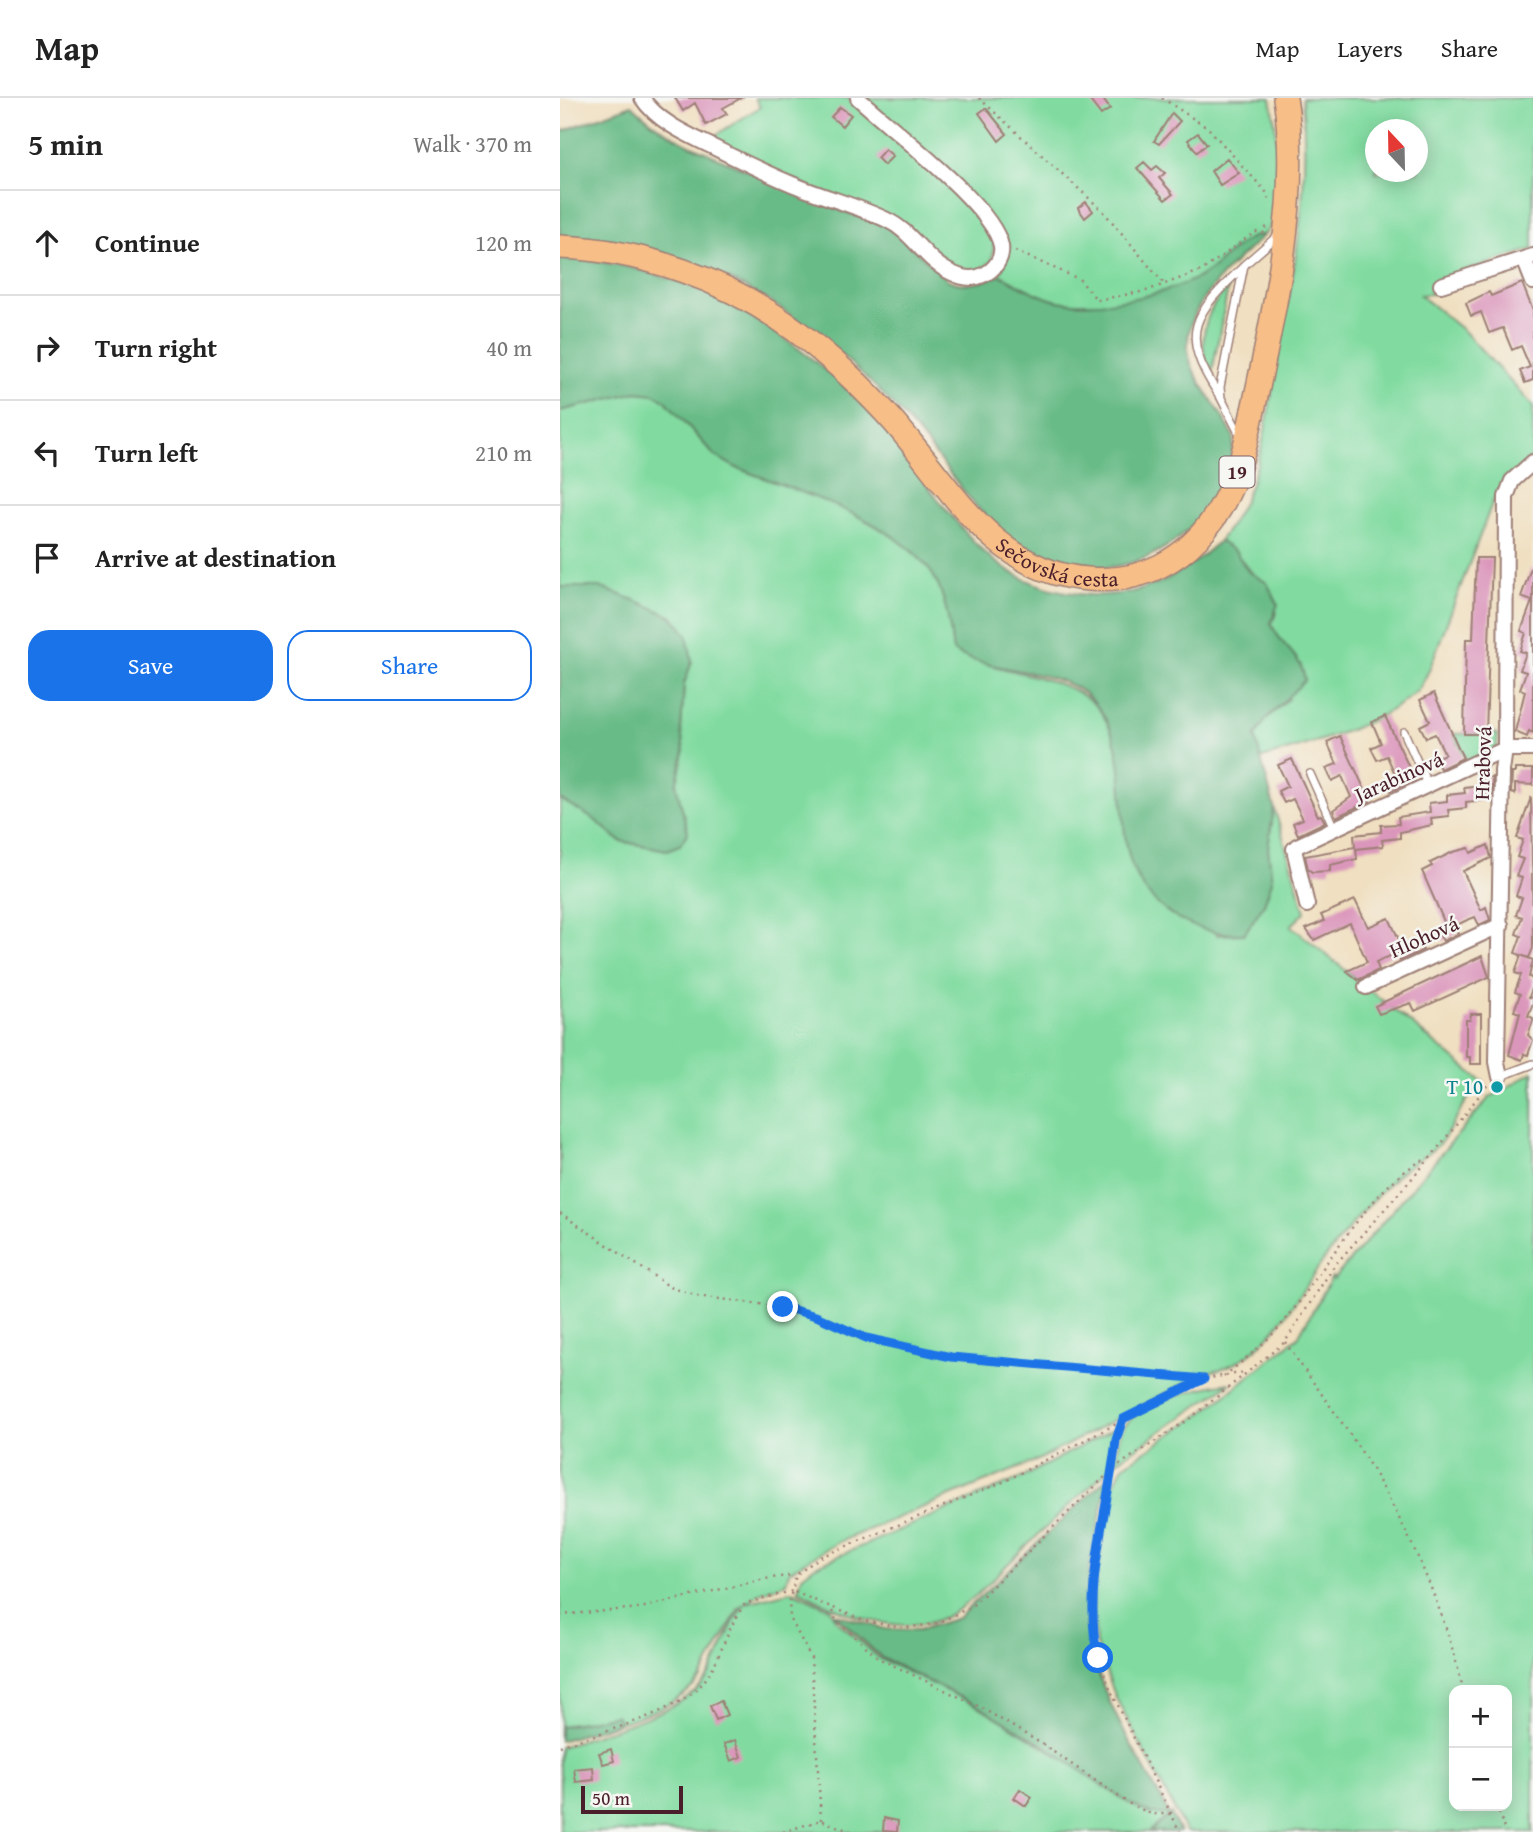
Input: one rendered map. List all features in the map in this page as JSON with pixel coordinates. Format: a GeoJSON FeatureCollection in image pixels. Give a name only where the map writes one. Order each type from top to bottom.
{"type":"FeatureCollection","features":[{"type":"Feature","properties":{"kind":"main road","name":"Sečovská cesta"},"geometry":{"type":"LineString","coordinates":[[560,247],[618,253],[682,271],[725,288],[791,327],[841,368],[875,401],[988,535],[1019,559],[1048,572],[1078,579],[1121,579],[1145,573],[1179,555],[1199,538],[1215,519],[1230,490],[1245,446],[1276,222],[1289,159],[1286,98]]}},
{"type":"Feature","properties":{"kind":"street"},"geometry":{"type":"LineString","coordinates":[[642,98],[658,116],[709,145],[801,188],[891,222],[940,267],[952,274],[968,278],[982,276],[1000,260],[1001,247],[990,224],[958,188],[858,98]]}},
{"type":"Feature","properties":{"kind":"street"},"geometry":{"type":"LineString","coordinates":[[1441,285],[1529,257],[1533,282]]}},
{"type":"Feature","properties":{"kind":"street","name":"Hrabová"},"geometry":{"type":"LineString","coordinates":[[1500,1077],[1497,1062],[1502,771],[1505,749],[1506,497],[1513,481],[1533,462]]}},
{"type":"Feature","properties":{"kind":"street","name":"Jarabinová"},"geometry":{"type":"LineString","coordinates":[[1307,905],[1294,860],[1297,846],[1505,749],[1533,749]]}},
{"type":"Feature","properties":{"kind":"street","name":"Hlohová"},"geometry":{"type":"LineString","coordinates":[[1366,986],[1501,925]]}},
{"type":"Feature","properties":{"kind":"lane"},"geometry":{"type":"LineString","coordinates":[[1245,446],[1222,398],[1199,364],[1195,346],[1196,330],[1211,297],[1244,265],[1276,222]]}},
{"type":"Feature","properties":{"kind":"lane"},"geometry":{"type":"LineString","coordinates":[[1222,398],[1220,387],[1244,265]]}},
{"type":"Feature","properties":{"kind":"lane"},"geometry":{"type":"LineString","coordinates":[[1404,732],[1428,787]]}},
{"type":"Feature","properties":{"kind":"lane"},"geometry":{"type":"LineString","coordinates":[[1310,774],[1335,829]]}},
{"type":"Feature","properties":{"kind":"lane"},"geometry":{"type":"LineString","coordinates":[[1500,1077],[1533,1064]]}},
{"type":"Feature","properties":{"kind":"path"},"geometry":{"type":"LineString","coordinates":[[979,98],[1103,211],[1165,285]]}},
{"type":"Feature","properties":{"kind":"path"},"geometry":{"type":"LineString","coordinates":[[1162,98],[1209,129],[1266,192],[1269,206]]}},
{"type":"Feature","properties":{"kind":"path"},"geometry":{"type":"LineString","coordinates":[[1001,247],[1029,254],[1079,279],[1097,300],[1165,285],[1203,270],[1255,232],[1265,233],[1276,222]]}},
{"type":"Feature","properties":{"kind":"path"},"geometry":{"type":"LineString","coordinates":[[560,1746],[681,1701],[699,1687],[706,1677],[738,1613],[746,1603],[792,1591],[865,1621],[894,1627],[921,1627],[950,1619],[971,1607],[1113,1469],[1192,1417],[1285,1342],[1334,1266],[1431,1157],[1487,1084],[1500,1077]]}},
{"type":"Feature","properties":{"kind":"path"},"geometry":{"type":"LineString","coordinates":[[1224,1377],[1287,1318],[1339,1244],[1390,1186],[1409,1167],[1431,1157]]}},
{"type":"Feature","properties":{"kind":"path"},"geometry":{"type":"LineString","coordinates":[[560,1213],[670,1287],[697,1296],[783,1307],[816,1316],[866,1338],[951,1357],[1204,1379],[1248,1372]]}},
{"type":"Feature","properties":{"kind":"path"},"geometry":{"type":"LineString","coordinates":[[1285,1342],[1362,1453],[1395,1511],[1444,1625],[1462,1685]]}},
{"type":"Feature","properties":{"kind":"path"},"geometry":{"type":"LineString","coordinates":[[560,1615],[640,1608],[765,1579],[796,1575],[820,1557],[1003,1482],[1204,1379]]}},
{"type":"Feature","properties":{"kind":"path"},"geometry":{"type":"LineString","coordinates":[[1123,1419],[1092,1596],[1091,1626],[1098,1658],[1112,1693],[1180,1832]]}},
{"type":"Feature","properties":{"kind":"path"},"geometry":{"type":"LineString","coordinates":[[796,1575],[789,1601],[790,1618],[811,1658],[821,1820]]}},
{"type":"Feature","properties":{"kind":"path"},"geometry":{"type":"LineString","coordinates":[[831,1609],[836,1620],[880,1660],[979,1707],[1042,1744],[1128,1803],[1151,1814],[1171,1814]]}},
{"type":"Feature","properties":{"kind":"path"},"geometry":{"type":"LineString","coordinates":[[1499,1811],[1505,1832]]}},
{"type":"Feature","properties":{"kind":"path"},"geometry":{"type":"LineString","coordinates":[[783,1832],[821,1820],[852,1832]]}},
{"type":"Feature","properties":{"kind":"green space"},"geometry":{"type":"Polygon","coordinates":[[[755,98],[848,98],[963,202],[994,242],[992,261],[977,273],[951,268],[922,240],[708,140],[760,107],[755,98]]]}},
{"type":"Feature","properties":{"kind":"green space"},"geometry":{"type":"Polygon","coordinates":[[[865,98],[1271,98],[1278,170],[1271,224],[1264,235],[1250,238],[1196,279],[1157,293],[1112,302],[1090,303],[1071,303],[1047,298],[1000,275],[1008,253],[1005,244],[865,98]]]}},
{"type":"Feature","properties":{"kind":"green space"},"geometry":{"type":"Polygon","coordinates":[[[1302,98],[1533,98],[1533,249],[1437,280],[1441,293],[1420,295],[1464,331],[1533,406],[1533,456],[1506,480],[1493,501],[1429,670],[1417,691],[1398,706],[1360,725],[1320,741],[1259,759],[1255,737],[1266,719],[1288,699],[1288,649],[1278,639],[1271,623],[1277,613],[1259,583],[1245,564],[1219,541],[1244,500],[1260,456],[1299,231],[1304,165],[1302,98]]]}},
{"type":"Feature","properties":{"kind":"green space"},"geometry":{"type":"Polygon","coordinates":[[[632,105],[669,134],[697,148],[809,198],[881,223],[893,230],[948,280],[961,284],[1000,275],[1054,300],[1071,303],[1112,302],[1157,293],[1196,279],[1250,238],[1264,235],[1207,294],[1196,311],[1189,330],[1188,349],[1193,369],[1234,438],[1226,474],[1209,506],[1186,532],[1158,552],[1126,564],[1091,568],[1056,563],[1022,547],[993,524],[919,434],[882,394],[844,357],[803,324],[760,296],[715,272],[666,254],[615,242],[560,236],[560,132],[632,105]]]}},
{"type":"Feature","properties":{"kind":"green space"},"geometry":{"type":"Polygon","coordinates":[[[560,259],[636,269],[673,280],[709,295],[776,333],[808,356],[858,400],[965,532],[985,553],[1021,578],[1077,594],[1111,595],[1161,582],[1191,564],[1219,541],[1236,552],[1248,571],[1267,583],[1278,604],[1271,623],[1280,639],[1295,656],[1305,680],[1266,719],[1255,737],[1274,807],[1268,848],[1272,881],[1264,904],[1244,934],[1214,932],[1195,927],[1169,913],[1146,891],[1132,866],[1126,839],[1118,753],[1109,725],[1092,700],[1079,689],[1063,682],[987,664],[953,651],[943,597],[935,577],[911,550],[889,534],[839,507],[735,467],[714,455],[666,401],[654,394],[636,392],[560,411],[560,259]]]}},
{"type":"Feature","properties":{"kind":"green space"},"geometry":{"type":"Polygon","coordinates":[[[1228,288],[1212,373],[1204,351],[1205,328],[1213,306],[1228,288]]]}},
{"type":"Feature","properties":{"kind":"green space"},"geometry":{"type":"Polygon","coordinates":[[[636,392],[654,393],[666,401],[714,455],[735,467],[839,507],[889,534],[911,550],[935,577],[943,597],[953,651],[980,662],[1058,684],[1092,702],[1104,716],[1113,734],[1122,787],[1217,935],[1244,934],[1264,904],[1272,881],[1268,848],[1274,807],[1305,912],[1291,926],[1484,1083],[1465,1103],[1436,1147],[1400,1172],[1361,1214],[1329,1253],[1278,1326],[1246,1356],[1227,1367],[1206,1372],[1038,1460],[841,1541],[797,1566],[789,1572],[786,1583],[760,1593],[739,1608],[701,1678],[672,1702],[613,1725],[619,1720],[572,1723],[560,1727],[560,799],[595,820],[620,841],[667,850],[688,832],[676,785],[684,752],[681,730],[684,684],[692,661],[673,617],[599,588],[560,587],[560,411],[636,392]]]}},
{"type":"Feature","properties":{"kind":"green space"},"geometry":{"type":"Polygon","coordinates":[[[560,587],[599,587],[637,601],[673,617],[687,635],[692,661],[684,684],[681,730],[684,752],[676,785],[688,832],[680,845],[667,850],[620,841],[595,820],[560,799],[560,587]]]}},
{"type":"Feature","properties":{"kind":"green space"},"geometry":{"type":"Polygon","coordinates":[[[1454,734],[1498,735],[1497,747],[1468,763],[1454,734]]]}},
{"type":"Feature","properties":{"kind":"green space"},"geometry":{"type":"Polygon","coordinates":[[[1533,1072],[1533,1832],[1186,1832],[1116,1698],[1096,1644],[1093,1598],[1112,1488],[1123,1466],[1204,1412],[1298,1337],[1332,1277],[1334,1279],[1489,1098],[1533,1072]]]}},
{"type":"Feature","properties":{"kind":"green space"},"geometry":{"type":"Polygon","coordinates":[[[1231,1383],[1116,1462],[1122,1430],[1141,1412],[1188,1392],[1231,1383]]]}},
{"type":"Feature","properties":{"kind":"green space"},"geometry":{"type":"Polygon","coordinates":[[[1117,1427],[1112,1446],[1111,1467],[980,1592],[945,1617],[927,1623],[889,1624],[850,1614],[798,1590],[802,1576],[815,1566],[1021,1478],[1117,1427]]]}},
{"type":"Feature","properties":{"kind":"green space"},"geometry":{"type":"Polygon","coordinates":[[[1108,1477],[1087,1588],[1091,1648],[1100,1677],[1125,1734],[1169,1814],[1151,1814],[1128,1803],[1042,1744],[980,1707],[882,1658],[833,1613],[885,1629],[919,1630],[958,1618],[1108,1477]]]}},
{"type":"Feature","properties":{"kind":"green space"},"geometry":{"type":"Polygon","coordinates":[[[792,1591],[831,1609],[836,1620],[880,1659],[980,1707],[1151,1814],[1171,1814],[1149,1832],[560,1832],[560,1747],[653,1715],[687,1697],[699,1688],[706,1678],[746,1603],[792,1591]]]}},
{"type":"Feature","properties":{"kind":"green space"},"geometry":{"type":"Polygon","coordinates":[[[616,1715],[619,1721],[613,1725],[560,1741],[560,1727],[616,1715]]]}},
{"type":"Feature","properties":{"kind":"green space"},"geometry":{"type":"Polygon","coordinates":[[[1171,1814],[1180,1832],[1149,1832],[1171,1814]]]}},
{"type":"Feature","properties":{"kind":"building"},"geometry":{"type":"Polygon","coordinates":[[[675,98],[741,98],[723,108],[727,114],[706,125],[695,103],[683,111],[675,98]]]}},
{"type":"Feature","properties":{"kind":"building"},"geometry":{"type":"Polygon","coordinates":[[[1088,98],[1102,98],[1110,109],[1101,115],[1088,98]]]}},
{"type":"Feature","properties":{"kind":"building"},"geometry":{"type":"Polygon","coordinates":[[[840,107],[851,115],[842,126],[831,117],[840,107]]]}},
{"type":"Feature","properties":{"kind":"building"},"geometry":{"type":"Polygon","coordinates":[[[986,108],[1007,134],[999,141],[979,113],[986,108]]]}},
{"type":"Feature","properties":{"kind":"building"},"geometry":{"type":"Polygon","coordinates":[[[1172,113],[1180,121],[1159,144],[1154,141],[1172,113]]]}},
{"type":"Feature","properties":{"kind":"building"},"geometry":{"type":"Polygon","coordinates":[[[1198,133],[1207,144],[1197,152],[1188,140],[1198,133]]]}},
{"type":"Feature","properties":{"kind":"building"},"geometry":{"type":"Polygon","coordinates":[[[885,149],[893,156],[884,165],[877,158],[885,149]]]}},
{"type":"Feature","properties":{"kind":"building"},"geometry":{"type":"Polygon","coordinates":[[[1227,158],[1239,173],[1220,185],[1211,171],[1227,158]]]}},
{"type":"Feature","properties":{"kind":"building"},"geometry":{"type":"Polygon","coordinates":[[[1144,162],[1152,170],[1157,166],[1165,173],[1159,178],[1173,194],[1165,200],[1137,168],[1144,162]]]}},
{"type":"Feature","properties":{"kind":"building"},"geometry":{"type":"Polygon","coordinates":[[[1086,202],[1093,211],[1085,218],[1078,208],[1086,202]]]}},
{"type":"Feature","properties":{"kind":"building"},"geometry":{"type":"Polygon","coordinates":[[[1522,283],[1533,311],[1533,380],[1525,383],[1520,371],[1530,367],[1521,346],[1512,350],[1503,328],[1489,333],[1481,312],[1471,316],[1466,303],[1489,292],[1491,296],[1522,283]]]}},
{"type":"Feature","properties":{"kind":"building"},"geometry":{"type":"Polygon","coordinates":[[[1476,558],[1492,558],[1486,734],[1464,734],[1466,639],[1473,639],[1476,558]]]}},
{"type":"Feature","properties":{"kind":"building"},"geometry":{"type":"Polygon","coordinates":[[[1531,568],[1533,569],[1533,733],[1529,731],[1527,737],[1515,732],[1525,691],[1520,689],[1526,672],[1520,670],[1526,653],[1520,651],[1526,633],[1521,631],[1532,601],[1521,597],[1531,568]]]}},
{"type":"Feature","properties":{"kind":"building"},"geometry":{"type":"Polygon","coordinates":[[[1434,693],[1463,758],[1440,769],[1435,758],[1445,754],[1435,734],[1426,738],[1420,726],[1430,721],[1420,700],[1434,693]]]}},
{"type":"Feature","properties":{"kind":"building"},"geometry":{"type":"Polygon","coordinates":[[[1385,716],[1415,780],[1391,791],[1387,781],[1396,776],[1387,756],[1377,760],[1371,748],[1381,743],[1372,722],[1385,716]]]}},
{"type":"Feature","properties":{"kind":"building"},"geometry":{"type":"Polygon","coordinates":[[[1340,736],[1370,801],[1336,817],[1333,810],[1351,797],[1342,776],[1332,781],[1326,768],[1337,764],[1327,742],[1340,736]]]}},
{"type":"Feature","properties":{"kind":"building"},"geometry":{"type":"Polygon","coordinates":[[[1292,759],[1318,816],[1321,815],[1325,822],[1298,835],[1293,823],[1303,819],[1293,799],[1284,803],[1278,791],[1288,786],[1278,765],[1292,759]]]}},
{"type":"Feature","properties":{"kind":"building"},"geometry":{"type":"Polygon","coordinates":[[[1515,769],[1533,769],[1533,785],[1515,784],[1515,794],[1511,793],[1512,773],[1515,773],[1515,769]]]}},
{"type":"Feature","properties":{"kind":"building"},"geometry":{"type":"Polygon","coordinates":[[[1492,777],[1492,795],[1484,796],[1484,800],[1466,802],[1466,808],[1448,810],[1449,816],[1431,818],[1432,825],[1400,832],[1400,838],[1382,840],[1383,846],[1356,849],[1357,859],[1330,865],[1330,871],[1312,872],[1308,869],[1305,856],[1355,847],[1354,835],[1381,832],[1381,825],[1399,824],[1398,817],[1430,812],[1429,803],[1447,801],[1447,795],[1465,793],[1464,787],[1482,785],[1481,778],[1492,777]]]}},
{"type":"Feature","properties":{"kind":"building"},"geometry":{"type":"Polygon","coordinates":[[[1531,797],[1533,948],[1529,958],[1515,953],[1521,936],[1516,934],[1522,917],[1516,915],[1522,898],[1516,896],[1522,878],[1516,876],[1523,859],[1517,857],[1523,840],[1517,838],[1531,797]]]}},
{"type":"Feature","properties":{"kind":"building"},"geometry":{"type":"Polygon","coordinates":[[[1488,845],[1491,858],[1463,871],[1481,910],[1486,907],[1490,920],[1479,925],[1475,917],[1465,921],[1455,926],[1458,934],[1443,941],[1437,930],[1446,926],[1422,871],[1432,866],[1430,863],[1453,852],[1469,848],[1471,853],[1488,845]]]}},
{"type":"Feature","properties":{"kind":"building"},"geometry":{"type":"Polygon","coordinates":[[[1355,900],[1368,927],[1389,918],[1402,946],[1418,939],[1423,950],[1400,961],[1397,953],[1376,962],[1379,970],[1358,980],[1347,971],[1367,962],[1350,923],[1314,940],[1306,929],[1324,921],[1321,915],[1355,900]]]}},
{"type":"Feature","properties":{"kind":"building"},"geometry":{"type":"Polygon","coordinates":[[[1521,955],[1533,960],[1529,977],[1533,979],[1533,985],[1529,997],[1533,998],[1533,1003],[1528,1016],[1533,1018],[1533,1021],[1528,1035],[1533,1040],[1528,1055],[1524,1054],[1522,1060],[1509,1055],[1520,1013],[1514,1011],[1520,994],[1515,992],[1521,975],[1515,973],[1521,955]]]}},
{"type":"Feature","properties":{"kind":"building"},"geometry":{"type":"Polygon","coordinates":[[[1482,956],[1489,977],[1415,1011],[1411,1003],[1379,1014],[1375,1006],[1482,956]]]}},
{"type":"Feature","properties":{"kind":"building"},"geometry":{"type":"Polygon","coordinates":[[[1471,1014],[1481,1014],[1481,1064],[1470,1064],[1470,1057],[1466,1057],[1466,1020],[1470,1020],[1471,1014]]]}},
{"type":"Feature","properties":{"kind":"building"},"geometry":{"type":"Polygon","coordinates":[[[721,1701],[727,1715],[716,1720],[710,1706],[721,1701]]]}},
{"type":"Feature","properties":{"kind":"building"},"geometry":{"type":"Polygon","coordinates":[[[735,1740],[741,1757],[731,1761],[724,1744],[735,1740]]]}},
{"type":"Feature","properties":{"kind":"building"},"geometry":{"type":"Polygon","coordinates":[[[611,1749],[614,1761],[603,1764],[599,1753],[611,1749]]]}},
{"type":"Feature","properties":{"kind":"building"},"geometry":{"type":"Polygon","coordinates":[[[593,1767],[594,1780],[576,1782],[574,1769],[593,1767]]]}},
{"type":"Feature","properties":{"kind":"building"},"geometry":{"type":"Polygon","coordinates":[[[1020,1789],[1032,1797],[1026,1806],[1014,1798],[1020,1789]]]}},
{"type":"Feature","properties":{"kind":"building"},"geometry":{"type":"Polygon","coordinates":[[[884,1818],[898,1821],[897,1832],[883,1831],[884,1818]]]}},
{"type":"Feature","properties":{"kind":"place","name":"T 10"},"geometry":{"type":"Point","coordinates":[1497,1087]}},
{"type":"Feature","properties":{"kind":"route"},"geometry":{"type":"LineString","coordinates":[[783,1307],[816,1316],[866,1338],[903,1349],[951,1357],[1204,1379],[1123,1419],[1116,1440],[1092,1596],[1091,1626],[1098,1658]]}}]}
